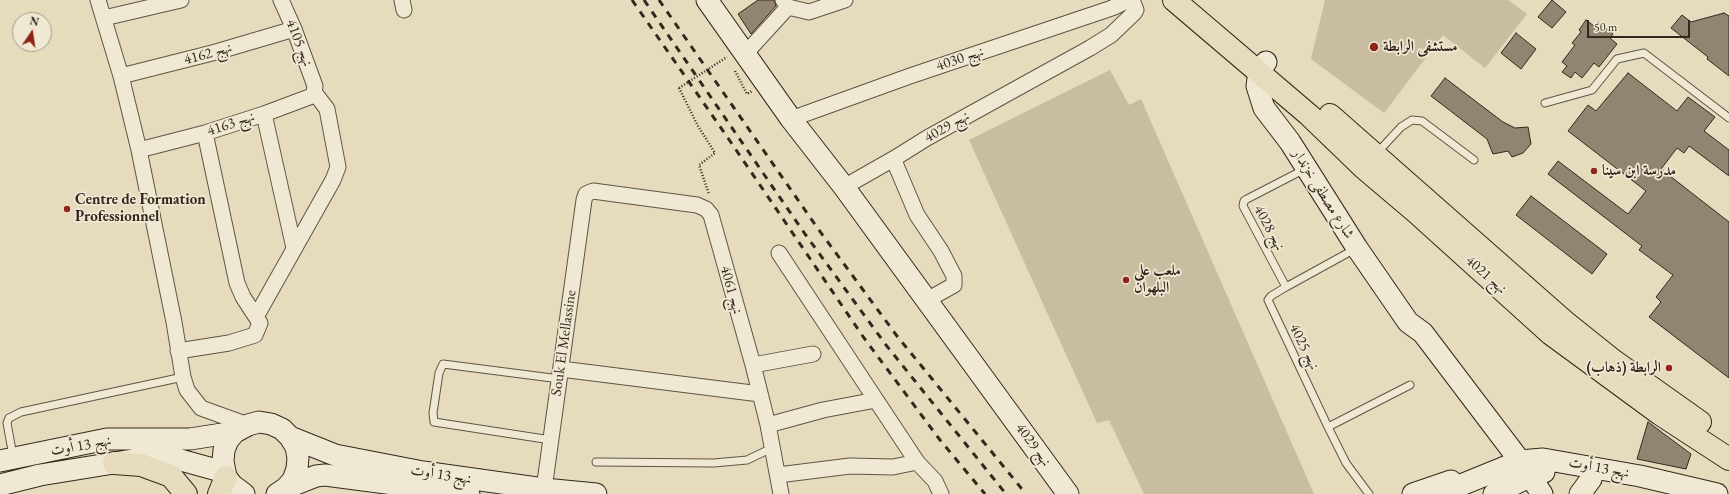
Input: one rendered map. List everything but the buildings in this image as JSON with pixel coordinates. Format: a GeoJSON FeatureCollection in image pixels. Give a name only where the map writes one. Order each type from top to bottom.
{"type":"FeatureCollection","features":[{"type":"Feature","properties":{"kind":"main road","name":"نهج 4029"},"geometry":{"type":"LineString","coordinates":[[707,0],[736,55],[791,119],[844,187],[1068,494]]}},
{"type":"Feature","properties":{"kind":"main road"},"geometry":{"type":"LineString","coordinates":[[1174,0],[1263,67]]}},
{"type":"Feature","properties":{"kind":"main road"},"geometry":{"type":"LineString","coordinates":[[1192,0],[1263,67]]}},
{"type":"Feature","properties":{"kind":"main road","name":"نهج 4021"},"geometry":{"type":"LineString","coordinates":[[1263,67],[1322,108],[1374,156],[1587,340],[1669,402],[1729,442]]}},
{"type":"Feature","properties":{"kind":"main road","name":"نهج 4021"},"geometry":{"type":"LineString","coordinates":[[1263,67],[1309,115],[1364,168],[1416,212],[1551,334],[1660,414],[1729,459]]}},
{"type":"Feature","properties":{"kind":"main road","name":"شارع مصطفى خزندار"},"geometry":{"type":"LineString","coordinates":[[1263,67],[1257,86],[1264,108],[1307,168],[1357,248],[1408,322],[1423,333],[1520,475],[1542,494]]}},
{"type":"Feature","properties":{"kind":"main road","name":"نهج 13 أوت"},"geometry":{"type":"LineString","coordinates":[[7,459],[107,439],[190,439],[241,428],[259,422],[271,424],[282,429],[290,437],[335,455],[367,462],[423,472],[544,489],[596,494]]}},
{"type":"Feature","properties":{"kind":"main road"},"geometry":{"type":"LineString","coordinates":[[241,428],[228,440],[222,461],[223,481],[232,485],[244,494]]}},
{"type":"Feature","properties":{"kind":"main road"},"geometry":{"type":"LineString","coordinates":[[282,491],[293,480],[297,469],[298,458],[296,447],[290,437]]}},
{"type":"Feature","properties":{"kind":"main road","name":"نهج 13 أوت"},"geometry":{"type":"LineString","coordinates":[[0,485],[40,475],[151,457],[177,460],[223,481]]}},
{"type":"Feature","properties":{"kind":"main road","name":"نهج 13 أوت"},"geometry":{"type":"LineString","coordinates":[[1494,494],[1520,475],[1555,460],[1640,476],[1717,494]]}},
{"type":"Feature","properties":{"kind":"main road"},"geometry":{"type":"LineString","coordinates":[[114,463],[141,465],[171,476],[186,494]]}},
{"type":"Feature","properties":{"kind":"main road","name":"نهج 13 أوت"},"geometry":{"type":"LineString","coordinates":[[1439,494],[1481,477],[1544,472],[1554,472],[1586,486],[1655,494]]}},
{"type":"Feature","properties":{"kind":"main road","name":"نهج 13 أوت"},"geometry":{"type":"LineString","coordinates":[[282,491],[316,476],[325,475],[469,494]]}},
{"type":"Feature","properties":{"kind":"main road"},"geometry":{"type":"LineString","coordinates":[[1413,494],[1452,480],[1481,477]]}},
{"type":"Feature","properties":{"kind":"street"},"geometry":{"type":"LineString","coordinates":[[98,0],[121,76],[139,150],[174,322],[183,377],[187,390],[201,408],[241,428]]}},
{"type":"Feature","properties":{"kind":"street"},"geometry":{"type":"LineString","coordinates":[[104,18],[181,0]]}},
{"type":"Feature","properties":{"kind":"street","name":"نهج 4105"},"geometry":{"type":"LineString","coordinates":[[256,315],[333,180],[338,167],[327,109],[315,89],[294,29],[281,0]]}},
{"type":"Feature","properties":{"kind":"street"},"geometry":{"type":"LineString","coordinates":[[736,55],[785,3],[809,12],[845,0]]}},
{"type":"Feature","properties":{"kind":"street","name":"نهج 4030"},"geometry":{"type":"LineString","coordinates":[[791,119],[910,76],[1112,8],[1131,0]]}},
{"type":"Feature","properties":{"kind":"street","name":"نهج 4029"},"geometry":{"type":"LineString","coordinates":[[895,158],[927,138],[1111,35],[1134,13],[1135,6],[1131,0]]}},
{"type":"Feature","properties":{"kind":"street","name":"نهج 4162"},"geometry":{"type":"LineString","coordinates":[[121,76],[216,52],[294,29]]}},
{"type":"Feature","properties":{"kind":"street","name":"نهج 4163"},"geometry":{"type":"LineString","coordinates":[[139,150],[205,133],[264,114],[308,98],[315,89]]}},
{"type":"Feature","properties":{"kind":"street"},"geometry":{"type":"LineString","coordinates":[[264,114],[294,248]]}},
{"type":"Feature","properties":{"kind":"street"},"geometry":{"type":"LineString","coordinates":[[178,351],[229,343],[255,335],[260,323],[243,297],[237,283],[205,133]]}},
{"type":"Feature","properties":{"kind":"street"},"geometry":{"type":"LineString","coordinates":[[844,187],[895,158],[897,169],[917,215],[941,251],[954,276],[954,285],[927,300]]}},
{"type":"Feature","properties":{"kind":"street","name":"Souk El Mellassine"},"geometry":{"type":"LineString","coordinates":[[544,489],[585,196],[593,191],[697,205],[706,209]]}},
{"type":"Feature","properties":{"kind":"street","name":"نهج 4061"},"geometry":{"type":"LineString","coordinates":[[706,209],[711,215],[715,226],[728,282],[753,365],[768,425],[781,494]]}},
{"type":"Feature","properties":{"kind":"street"},"geometry":{"type":"LineString","coordinates":[[779,253],[917,462],[934,481],[941,494]]}},
{"type":"Feature","properties":{"kind":"street"},"geometry":{"type":"LineString","coordinates":[[753,365],[813,354]]}},
{"type":"Feature","properties":{"kind":"street"},"geometry":{"type":"LineString","coordinates":[[560,374],[760,394]]}},
{"type":"Feature","properties":{"kind":"street"},"geometry":{"type":"LineString","coordinates":[[768,425],[823,410],[876,400]]}},
{"type":"Feature","properties":{"kind":"street"},"geometry":{"type":"LineString","coordinates":[[778,475],[850,466],[893,467],[917,462]]}},
{"type":"Feature","properties":{"kind":"lane"},"geometry":{"type":"LineString","coordinates":[[1545,102],[1592,90],[1617,59],[1644,53],[1729,118]]}},
{"type":"Feature","properties":{"kind":"lane"},"geometry":{"type":"LineString","coordinates":[[1374,156],[1402,127],[1412,120],[1422,121],[1474,160]]}},
{"type":"Feature","properties":{"kind":"lane","name":"نهج 4028"},"geometry":{"type":"LineString","coordinates":[[1286,287],[1244,208],[1243,203],[1247,199],[1307,168]]}},
{"type":"Feature","properties":{"kind":"lane","name":"نهج 4025"},"geometry":{"type":"LineString","coordinates":[[1357,248],[1271,296],[1268,302],[1346,463],[1369,494]]}},
{"type":"Feature","properties":{"kind":"lane"},"geometry":{"type":"LineString","coordinates":[[551,440],[434,422],[433,413],[439,373],[443,364],[560,374]]}},
{"type":"Feature","properties":{"kind":"lane"},"geometry":{"type":"LineString","coordinates":[[7,459],[7,423],[9,418],[21,412],[183,377]]}},
{"type":"Feature","properties":{"kind":"lane"},"geometry":{"type":"LineString","coordinates":[[1328,427],[1410,384]]}},
{"type":"Feature","properties":{"kind":"lane"},"geometry":{"type":"LineString","coordinates":[[596,462],[714,463],[747,460],[772,448]]}},
{"type":"Feature","properties":{"kind":"path"},"geometry":{"type":"LineString","coordinates":[[706,209],[710,203],[710,200],[699,165],[716,153],[698,126],[680,88],[736,55]]}},
{"type":"Feature","properties":{"kind":"shaded area","name":"مستشفى الرابطة"},"geometry":{"type":"Polygon","coordinates":[[[1325,0],[1508,0],[1527,14],[1485,68],[1443,35],[1384,113],[1311,59],[1325,0]]]}},
{"type":"Feature","properties":{"kind":"shaded area","name":"ملعب علي البلهوان"},"geometry":{"type":"Polygon","coordinates":[[[1110,70],[1129,105],[1141,99],[1314,494],[1144,494],[1109,420],[1097,423],[969,140],[1110,70]]]}},
{"type":"Feature","properties":{"kind":"railway"},"geometry":{"type":"LineString","coordinates":[[632,0],[864,338],[940,440],[985,494]]}},
{"type":"Feature","properties":{"kind":"railway"},"geometry":{"type":"LineString","coordinates":[[644,0],[805,234],[886,345],[1006,494]]}},
{"type":"Feature","properties":{"kind":"railway"},"geometry":{"type":"LineString","coordinates":[[659,0],[816,226],[897,336],[1026,494]]}},
{"type":"Feature","properties":{"kind":"place","name":"مستشفى الرابطة"},"geometry":{"type":"Point","coordinates":[1374,47]}},
{"type":"Feature","properties":{"kind":"place","name":"مدرسة ابن سينا"},"geometry":{"type":"Point","coordinates":[1594,171]}},
{"type":"Feature","properties":{"kind":"place","name":"Centre de Formation Professionnel"},"geometry":{"type":"Point","coordinates":[67,209]}},
{"type":"Feature","properties":{"kind":"place","name":"ملعب علي البلهوان"},"geometry":{"type":"Point","coordinates":[1126,280]}},
{"type":"Feature","properties":{"kind":"place","name":"الرابطة (ذهاب)"},"geometry":{"type":"Point","coordinates":[1669,368]}}]}
